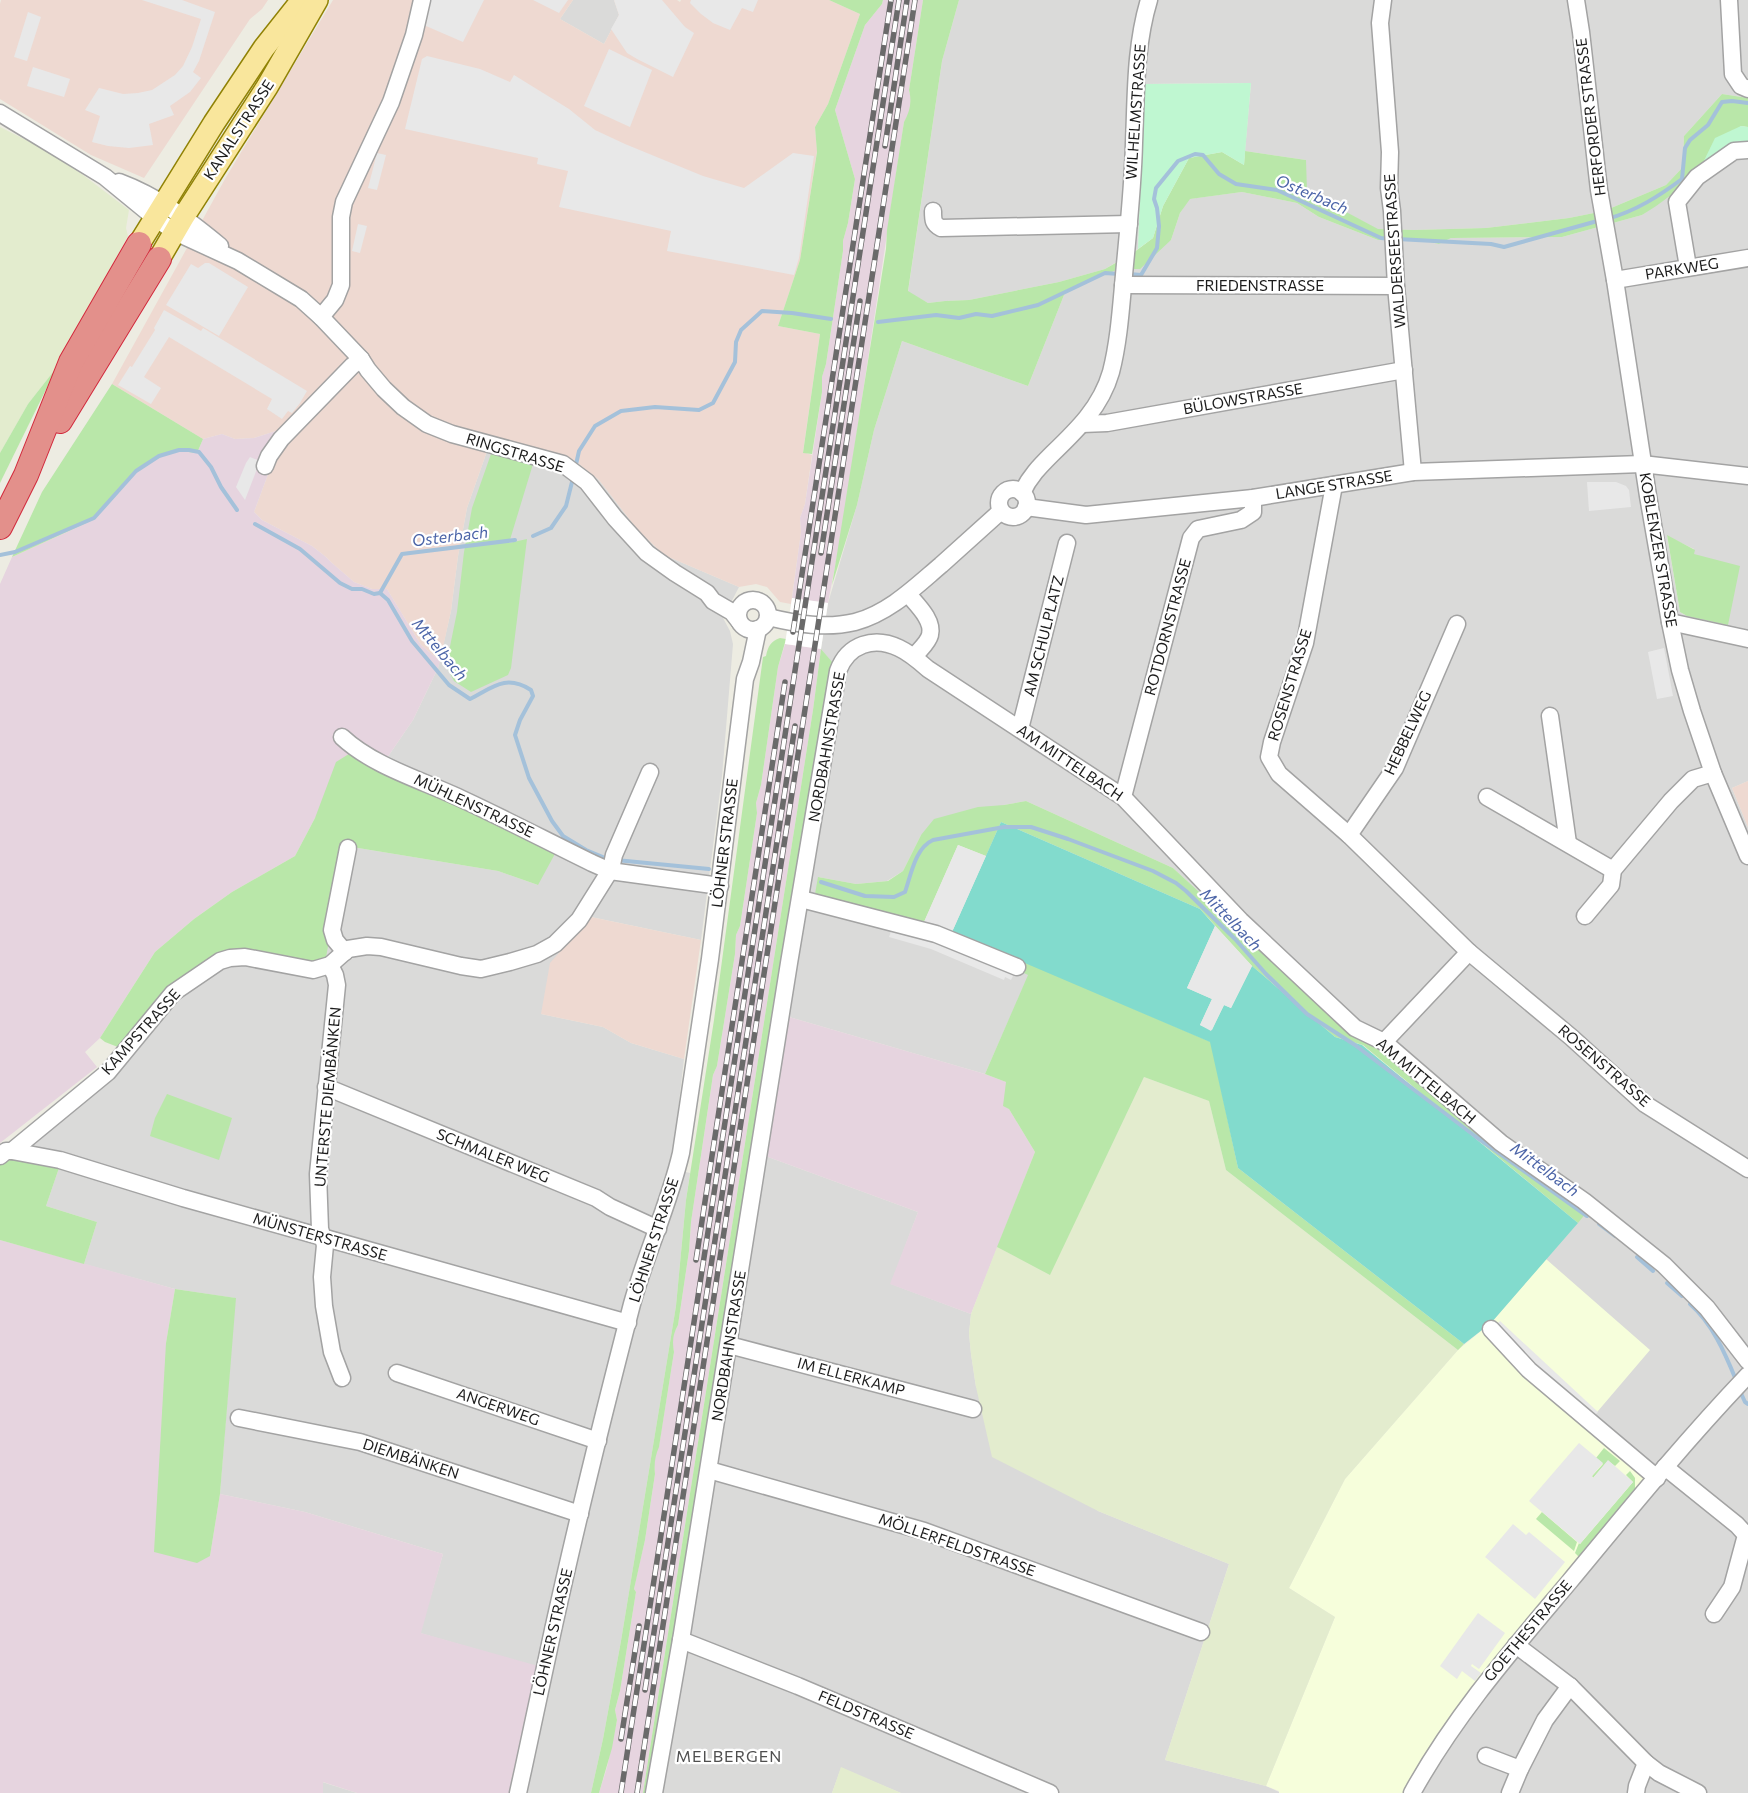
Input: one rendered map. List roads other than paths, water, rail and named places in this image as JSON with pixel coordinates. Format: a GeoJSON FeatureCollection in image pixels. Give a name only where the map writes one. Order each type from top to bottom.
{"type":"FeatureCollection","features":[{"type":"Feature","properties":{"kind":"highway"},"geometry":{"type":"LineString","coordinates":[[0,527],[26,475],[71,362],[139,244]]}},
{"type":"Feature","properties":{"kind":"highway"},"geometry":{"type":"LineString","coordinates":[[26,475],[159,259]]}},
{"type":"Feature","properties":{"kind":"main road","name":"KANALSTRASSE"},"geometry":{"type":"LineString","coordinates":[[139,244],[264,48],[302,0]]}},
{"type":"Feature","properties":{"kind":"main road","name":"KANALSTRASSE"},"geometry":{"type":"LineString","coordinates":[[159,259],[179,224],[267,87],[317,0]]}},
{"type":"Feature","properties":{"kind":"street"},"geometry":{"type":"LineString","coordinates":[[321,317],[335,300],[341,285],[341,216],[344,202],[391,102],[414,35],[422,0]]}},
{"type":"Feature","properties":{"kind":"street","name":"WILHELMSTRASSE"},"geometry":{"type":"LineString","coordinates":[[1124,281],[1139,44],[1149,0]]}},
{"type":"Feature","properties":{"kind":"street","name":"WALDERSEESTRASSE"},"geometry":{"type":"LineString","coordinates":[[1383,0],[1380,24],[1390,152],[1388,188],[1392,211],[1396,286],[1413,472]]}},
{"type":"Feature","properties":{"kind":"street","name":"HERFORDER STRASSE"},"geometry":{"type":"LineString","coordinates":[[1576,0],[1606,235]]}},
{"type":"Feature","properties":{"kind":"street"},"geometry":{"type":"LineString","coordinates":[[1729,0],[1733,74],[1741,86],[1748,89]]}},
{"type":"Feature","properties":{"kind":"street","name":"RINGSTRASSE"},"geometry":{"type":"LineString","coordinates":[[0,113],[105,177],[142,190],[159,210],[179,224],[301,300],[321,317],[361,359],[384,389],[428,424],[452,434],[563,464],[575,472],[647,553],[674,573],[707,593],[714,601],[752,624]]}},
{"type":"Feature","properties":{"kind":"street"},"geometry":{"type":"LineString","coordinates":[[1688,267],[1677,202],[1698,177],[1734,151],[1748,150]]}},
{"type":"Feature","properties":{"kind":"street"},"geometry":{"type":"LineString","coordinates":[[933,211],[935,225],[941,228],[1128,232]]}},
{"type":"Feature","properties":{"kind":"street","name":"KOBLENZER STRASSE"},"geometry":{"type":"LineString","coordinates":[[1606,235],[1615,280],[1642,464],[1680,670],[1713,773],[1748,856]]}},
{"type":"Feature","properties":{"kind":"street","name":"PARKWEG"},"geometry":{"type":"LineString","coordinates":[[1615,280],[1748,258]]}},
{"type":"Feature","properties":{"kind":"street"},"geometry":{"type":"LineString","coordinates":[[1024,500],[1015,490],[1010,490],[1003,494],[999,502],[1001,511],[1013,517],[1021,515],[1030,478],[1082,424],[1100,400],[1110,374],[1117,341],[1124,281]]}},
{"type":"Feature","properties":{"kind":"street","name":"FRIEDENSTRASSE"},"geometry":{"type":"LineString","coordinates":[[1124,281],[1396,286]]}},
{"type":"Feature","properties":{"kind":"street"},"geometry":{"type":"LineString","coordinates":[[265,466],[269,456],[281,439],[361,359]]}},
{"type":"Feature","properties":{"kind":"street","name":"BÜLOWSTRASSE"},"geometry":{"type":"LineString","coordinates":[[1082,424],[1106,423],[1404,370]]}},
{"type":"Feature","properties":{"kind":"street","name":"LANGE STRASSE"},"geometry":{"type":"LineString","coordinates":[[1024,500],[1086,516],[1253,498],[1413,472],[1642,464],[1748,476]]}},
{"type":"Feature","properties":{"kind":"street","name":"ROSENSTRASSE"},"geometry":{"type":"LineString","coordinates":[[1334,485],[1305,643],[1272,742],[1269,757],[1279,774],[1349,835],[1469,952],[1571,1037],[1645,1104],[1748,1169]]}},
{"type":"Feature","properties":{"kind":"street","name":"ROTDORNSTRASSE"},"geometry":{"type":"LineString","coordinates":[[1123,797],[1191,538],[1198,529],[1240,520],[1252,512],[1253,498]]}},
{"type":"Feature","properties":{"kind":"street"},"geometry":{"type":"LineString","coordinates":[[752,624],[768,612],[763,603],[758,600],[748,600],[743,602],[738,611],[752,624],[829,626],[866,619],[908,594],[1001,511]]}},
{"type":"Feature","properties":{"kind":"street","name":"AM SCHULPLATZ"},"geometry":{"type":"LineString","coordinates":[[1020,729],[1067,543]]}},
{"type":"Feature","properties":{"kind":"street","name":"RINGSTRASSE"},"geometry":{"type":"LineString","coordinates":[[707,593],[718,594],[737,601],[748,600]]}},
{"type":"Feature","properties":{"kind":"street"},"geometry":{"type":"LineString","coordinates":[[908,594],[926,618],[930,627],[930,634],[927,640],[914,657]]}},
{"type":"Feature","properties":{"kind":"street"},"geometry":{"type":"LineString","coordinates":[[1670,622],[1748,639]]}},
{"type":"Feature","properties":{"kind":"street","name":"LÖHNER STRASSE"},"geometry":{"type":"LineString","coordinates":[[518,1793],[580,1514],[628,1322],[642,1268],[674,1182],[681,1153],[720,886],[745,680],[743,660],[752,624]]}},
{"type":"Feature","properties":{"kind":"street","name":"HEBBELWEG"},"geometry":{"type":"LineString","coordinates":[[1349,835],[1395,768],[1456,624]]}},
{"type":"Feature","properties":{"kind":"street","name":"NORDBAHNSTRASSE"},"geometry":{"type":"LineString","coordinates":[[654,1793],[709,1470],[838,671],[852,650],[874,642],[898,647],[914,657]]}},
{"type":"Feature","properties":{"kind":"street","name":"AM MITTELBACH"},"geometry":{"type":"LineString","coordinates":[[914,657],[928,669],[1123,797],[1241,922],[1355,1028],[1384,1042],[1501,1143],[1584,1201],[1664,1265],[1707,1308],[1748,1361]]}},
{"type":"Feature","properties":{"kind":"street"},"geometry":{"type":"LineString","coordinates":[[1550,716],[1568,843]]}},
{"type":"Feature","properties":{"kind":"street","name":"MÜHLENSTRASSE"},"geometry":{"type":"LineString","coordinates":[[342,737],[355,749],[386,765],[464,800],[592,863],[612,865],[720,886]]}},
{"type":"Feature","properties":{"kind":"street"},"geometry":{"type":"LineString","coordinates":[[612,865],[650,772]]}},
{"type":"Feature","properties":{"kind":"street"},"geometry":{"type":"LineString","coordinates":[[1586,916],[1611,885],[1613,870],[1671,801],[1693,778],[1713,773]]}},
{"type":"Feature","properties":{"kind":"street"},"geometry":{"type":"LineString","coordinates":[[1487,797],[1613,870]]}},
{"type":"Feature","properties":{"kind":"street"},"geometry":{"type":"LineString","coordinates":[[344,952],[332,930],[348,848]]}},
{"type":"Feature","properties":{"kind":"street","name":"KAMPSTRASSE"},"geometry":{"type":"LineString","coordinates":[[6,1154],[108,1072],[173,993],[220,961],[245,957],[313,970],[330,964],[348,949],[366,946],[381,947],[460,966],[481,969],[510,962],[537,954],[555,944],[579,920],[612,865]]}},
{"type":"Feature","properties":{"kind":"street"},"geometry":{"type":"LineString","coordinates":[[801,899],[936,934],[1017,967]]}},
{"type":"Feature","properties":{"kind":"street"},"geometry":{"type":"LineString","coordinates":[[1384,1042],[1469,952]]}},
{"type":"Feature","properties":{"kind":"street","name":"UNTERSTE DIEMBÄNKEN"},"geometry":{"type":"LineString","coordinates":[[330,964],[337,985],[318,1174],[320,1229],[325,1245],[322,1277],[324,1306],[332,1352],[342,1378]]}},
{"type":"Feature","properties":{"kind":"street","name":"SCHMALER WEG"},"geometry":{"type":"LineString","coordinates":[[326,1087],[596,1198],[610,1207],[658,1229]]}},
{"type":"Feature","properties":{"kind":"street","name":"MÜNSTERSTRASSE"},"geometry":{"type":"LineString","coordinates":[[6,1154],[60,1160],[323,1238],[628,1322]]}},
{"type":"Feature","properties":{"kind":"street"},"geometry":{"type":"LineString","coordinates":[[1491,1329],[1528,1370],[1661,1472],[1737,1525],[1746,1534],[1732,1587],[1714,1614]]}},
{"type":"Feature","properties":{"kind":"street","name":"IM ELLERKAMP"},"geometry":{"type":"LineString","coordinates":[[729,1345],[973,1409]]}},
{"type":"Feature","properties":{"kind":"street","name":"ANGERWEG"},"geometry":{"type":"LineString","coordinates":[[397,1373],[598,1440]]}},
{"type":"Feature","properties":{"kind":"street","name":"GOETHESTRASSE"},"geometry":{"type":"LineString","coordinates":[[1412,1793],[1454,1725],[1516,1645],[1709,1416],[1746,1378]]}},
{"type":"Feature","properties":{"kind":"street","name":"DIEMBÄNKEN"},"geometry":{"type":"LineString","coordinates":[[239,1418],[360,1442],[580,1514]]}},
{"type":"Feature","properties":{"kind":"street","name":"MÖLLERFELDSTRASSE"},"geometry":{"type":"LineString","coordinates":[[709,1470],[924,1530],[1201,1632]]}},
{"type":"Feature","properties":{"kind":"street","name":"FELDSTRASSE"},"geometry":{"type":"LineString","coordinates":[[681,1640],[798,1686],[1050,1793]]}},
{"type":"Feature","properties":{"kind":"street"},"geometry":{"type":"LineString","coordinates":[[1516,1645],[1570,1686],[1646,1763],[1659,1773],[1698,1793]]}},
{"type":"Feature","properties":{"kind":"street"},"geometry":{"type":"LineString","coordinates":[[1510,1793],[1545,1720],[1570,1686]]}},
{"type":"Feature","properties":{"kind":"street"},"geometry":{"type":"LineString","coordinates":[[1486,1756],[1520,1769]]}},
{"type":"Feature","properties":{"kind":"street"},"geometry":{"type":"LineString","coordinates":[[1636,1793],[1646,1763]]}},
{"type":"Feature","properties":{"kind":"waterway","name":"Osterbach"},"geometry":{"type":"LineString","coordinates":[[1607,219],[1628,212],[1647,202],[1682,179],[1685,148],[1690,140],[1708,125],[1722,102],[1748,103]]}},
{"type":"Feature","properties":{"kind":"waterway","name":"Osterbach"},"geometry":{"type":"LineString","coordinates":[[1129,274],[1141,275],[1157,248],[1159,226],[1154,199],[1156,188],[1178,161],[1195,154],[1203,155],[1219,174],[1236,184],[1277,190],[1381,238],[1390,239]]}},
{"type":"Feature","properties":{"kind":"waterway","name":"Osterbach"},"geometry":{"type":"LineString","coordinates":[[1397,239],[1491,244],[1504,247],[1601,220]]}},
{"type":"Feature","properties":{"kind":"waterway","name":"Osterbach"},"geometry":{"type":"LineString","coordinates":[[878,322],[936,315],[959,318],[976,314],[992,316],[1038,305],[1105,273],[1119,274]]}},
{"type":"Feature","properties":{"kind":"waterway","name":"Osterbach"},"geometry":{"type":"LineString","coordinates":[[575,469],[579,451],[595,426],[621,411],[655,407],[699,410],[713,403],[735,362],[736,342],[741,330],[762,311],[831,319]]}},
{"type":"Feature","properties":{"kind":"waterway","name":"Mttelbach"},"geometry":{"type":"LineString","coordinates":[[0,555],[15,552],[94,518],[136,471],[159,456],[179,450],[199,452],[211,467],[221,487],[237,510]]}},
{"type":"Feature","properties":{"kind":"waterway","name":"Osterbach"},"geometry":{"type":"LineString","coordinates":[[533,536],[551,528],[566,506],[573,478]]}},
{"type":"Feature","properties":{"kind":"waterway","name":"Mttelbach"},"geometry":{"type":"LineString","coordinates":[[255,524],[300,549],[340,583],[352,589],[362,589],[374,594],[380,593],[388,600],[412,641],[449,685],[470,699],[500,684],[514,683],[531,690],[533,696],[520,720],[515,735],[529,778],[552,821],[563,836],[586,850],[610,860]]}},
{"type":"Feature","properties":{"kind":"waterway","name":"Osterbach"},"geometry":{"type":"LineString","coordinates":[[380,593],[402,554],[515,540]]}},
{"type":"Feature","properties":{"kind":"waterway","name":"Mittelbach"},"geometry":{"type":"LineString","coordinates":[[821,882],[865,896],[894,897],[905,892],[918,855],[933,840],[1004,827],[1031,827],[1153,871],[1176,883],[1186,891],[1307,1014],[1355,1045],[1475,1136],[1587,1216]]}},
{"type":"Feature","properties":{"kind":"waterway","name":"Mttelbach"},"geometry":{"type":"LineString","coordinates":[[616,860],[709,869]]}},
{"type":"Feature","properties":{"kind":"waterway","name":"Mittelbach"},"geometry":{"type":"LineString","coordinates":[[1599,1224],[1615,1236]]}},
{"type":"Feature","properties":{"kind":"waterway","name":"Mittelbach"},"geometry":{"type":"LineString","coordinates":[[1637,1257],[1653,1271]]}},
{"type":"Feature","properties":{"kind":"waterway","name":"Mittelbach"},"geometry":{"type":"LineString","coordinates":[[1667,1283],[1682,1296]]}},
{"type":"Feature","properties":{"kind":"waterway","name":"Mittelbach"},"geometry":{"type":"LineString","coordinates":[[1690,1304],[1711,1329],[1736,1380]]}},
{"type":"Feature","properties":{"kind":"waterway","name":"Mittelbach"},"geometry":{"type":"LineString","coordinates":[[1740,1391],[1745,1402],[1748,1404]]}},
{"type":"Feature","properties":{"kind":"railway"},"geometry":{"type":"LineString","coordinates":[[793,632],[891,0]]}},
{"type":"Feature","properties":{"kind":"railway"},"geometry":{"type":"LineString","coordinates":[[621,1793],[899,0]]}},
{"type":"Feature","properties":{"kind":"railway"},"geometry":{"type":"LineString","coordinates":[[885,146],[907,0]]}},
{"type":"Feature","properties":{"kind":"railway"},"geometry":{"type":"LineString","coordinates":[[637,1793],[915,0]]}},
{"type":"Feature","properties":{"kind":"railway"},"geometry":{"type":"LineString","coordinates":[[821,553],[860,301]]}},
{"type":"Feature","properties":{"kind":"railway"},"geometry":{"type":"LineString","coordinates":[[696,1260],[785,682]]}},
{"type":"Feature","properties":{"kind":"railway"},"geometry":{"type":"LineString","coordinates":[[645,1690],[795,726]]}},
{"type":"Feature","properties":{"kind":"railway"},"geometry":{"type":"LineString","coordinates":[[621,1739],[639,1626]]}},
{"type":"Feature","properties":{"kind":"district","name":"MELBERGEN"},"geometry":{"type":"Point","coordinates":[729,1756]}}]}
